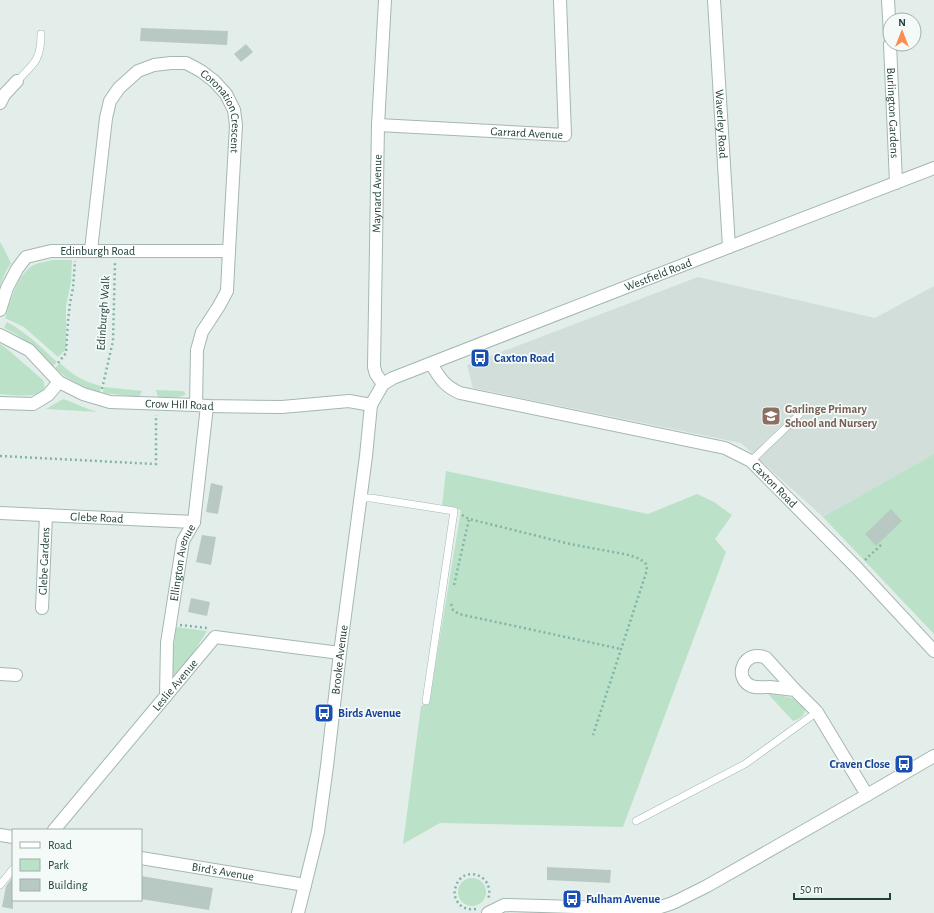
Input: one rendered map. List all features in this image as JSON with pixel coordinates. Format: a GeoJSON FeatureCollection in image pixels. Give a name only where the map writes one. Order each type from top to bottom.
{"type":"FeatureCollection","features":[{"type":"Feature","properties":{"kind":"street","name":"Maynard Avenue"},"geometry":{"type":"LineString","coordinates":[[383,384],[376,374],[374,367],[378,125],[385,0]]}},
{"type":"Feature","properties":{"kind":"street","name":"Garrard Avenue"},"geometry":{"type":"LineString","coordinates":[[378,125],[565,135],[560,0]]}},
{"type":"Feature","properties":{"kind":"street","name":"Waverley Road"},"geometry":{"type":"LineString","coordinates":[[714,0],[729,247]]}},
{"type":"Feature","properties":{"kind":"street"},"geometry":{"type":"LineString","coordinates":[[888,0],[889,12]]}},
{"type":"Feature","properties":{"kind":"street","name":"Burlington Gardens"},"geometry":{"type":"LineString","coordinates":[[890,52],[896,182]]}},
{"type":"Feature","properties":{"kind":"street","name":"Coronation Crescent"},"geometry":{"type":"LineString","coordinates":[[91,250],[106,118],[110,101],[119,88],[138,70],[154,65],[171,63],[186,64],[201,71],[214,81],[226,94],[234,110],[236,125],[230,251],[226,291],[219,306],[202,332],[197,350],[201,406]]}},
{"type":"Feature","properties":{"kind":"street"},"geometry":{"type":"LineString","coordinates":[[1,97],[17,81]]}},
{"type":"Feature","properties":{"kind":"street","name":"Westfield Road"},"geometry":{"type":"LineString","coordinates":[[383,384],[393,378],[934,168]]}},
{"type":"Feature","properties":{"kind":"street","name":"Edinburgh Road"},"geometry":{"type":"LineString","coordinates":[[0,310],[7,288],[17,269],[26,257],[50,251],[230,251]]}},
{"type":"Feature","properties":{"kind":"street"},"geometry":{"type":"LineString","coordinates":[[0,335],[29,350],[59,382],[48,395],[33,404],[0,403]]}},
{"type":"Feature","properties":{"kind":"street","name":"Caxton Road"},"geometry":{"type":"LineString","coordinates":[[431,364],[442,380],[449,387],[460,393],[726,448],[751,461],[856,568],[934,651]]}},
{"type":"Feature","properties":{"kind":"street","name":"Crow Hill Road"},"geometry":{"type":"LineString","coordinates":[[59,382],[83,394],[110,402],[201,406],[282,407],[349,401],[371,405]]}},
{"type":"Feature","properties":{"kind":"street"},"geometry":{"type":"LineString","coordinates":[[371,405],[383,384]]}},
{"type":"Feature","properties":{"kind":"street","name":"Brooke Avenue"},"geometry":{"type":"LineString","coordinates":[[298,913],[318,832],[361,498],[371,405]]}},
{"type":"Feature","properties":{"kind":"street","name":"Ellington Avenue"},"geometry":{"type":"LineString","coordinates":[[166,696],[167,643],[183,541],[194,522],[201,406]]}},
{"type":"Feature","properties":{"kind":"street","name":"Glebe Road"},"geometry":{"type":"LineString","coordinates":[[0,513],[194,522]]}},
{"type":"Feature","properties":{"kind":"street","name":"Glebe Gardens"},"geometry":{"type":"LineString","coordinates":[[42,608],[46,515]]}},
{"type":"Feature","properties":{"kind":"street"},"geometry":{"type":"LineString","coordinates":[[215,637],[340,653]]}},
{"type":"Feature","properties":{"kind":"street","name":"Leslie Avenue"},"geometry":{"type":"LineString","coordinates":[[55,829],[215,637]]}},
{"type":"Feature","properties":{"kind":"street"},"geometry":{"type":"LineString","coordinates":[[0,674],[16,676]]}},
{"type":"Feature","properties":{"kind":"street"},"geometry":{"type":"LineString","coordinates":[[795,690],[817,712],[867,795]]}},
{"type":"Feature","properties":{"kind":"street"},"geometry":{"type":"LineString","coordinates":[[487,908],[504,905],[624,910],[654,909],[670,904],[707,886],[934,756]]}},
{"type":"Feature","properties":{"kind":"street"},"geometry":{"type":"LineString","coordinates":[[0,835],[12,837]]}},
{"type":"Feature","properties":{"kind":"street","name":"Bird's Avenue"},"geometry":{"type":"LineString","coordinates":[[142,858],[305,885]]}},
{"type":"Feature","properties":{"kind":"lane"},"geometry":{"type":"LineString","coordinates":[[17,81],[34,64],[38,56],[41,34]]}},
{"type":"Feature","properties":{"kind":"lane"},"geometry":{"type":"LineString","coordinates":[[751,461],[799,415]]}},
{"type":"Feature","properties":{"kind":"lane"},"geometry":{"type":"LineString","coordinates":[[361,498],[371,498],[454,510],[426,701]]}},
{"type":"Feature","properties":{"kind":"lane"},"geometry":{"type":"LineString","coordinates":[[636,821],[745,764],[817,712]]}},
{"type":"Feature","properties":{"kind":"lane"},"geometry":{"type":"LineString","coordinates":[[0,885],[12,870]]}},
{"type":"Feature","properties":{"kind":"path","name":"Edinburgh Walk"},"geometry":{"type":"LineString","coordinates":[[100,399],[113,341],[116,250]]}},
{"type":"Feature","properties":{"kind":"path"},"geometry":{"type":"LineString","coordinates":[[50,372],[66,353],[68,321],[73,288],[75,251]]}},
{"type":"Feature","properties":{"kind":"path"},"geometry":{"type":"LineString","coordinates":[[0,456],[156,464],[157,404]]}},
{"type":"Feature","properties":{"kind":"path"},"geometry":{"type":"LineString","coordinates":[[454,510],[469,519],[570,544],[629,555],[640,559],[646,564],[647,570],[593,735]]}},
{"type":"Feature","properties":{"kind":"path"},"geometry":{"type":"LineString","coordinates":[[454,587],[469,519]]}},
{"type":"Feature","properties":{"kind":"path"},"geometry":{"type":"LineString","coordinates":[[856,568],[881,545]]}},
{"type":"Feature","properties":{"kind":"path"},"geometry":{"type":"LineString","coordinates":[[452,599],[451,605],[459,614],[621,649]]}},
{"type":"Feature","properties":{"kind":"path"},"geometry":{"type":"LineString","coordinates":[[170,624],[210,628],[215,637]]}},
{"type":"Feature","properties":{"kind":"path"},"geometry":{"type":"LineString","coordinates":[[476,909],[470,910],[460,905],[454,894],[454,888],[460,878],[465,875],[477,875],[486,881],[490,892],[487,908]]}},
{"type":"Feature","properties":{"kind":"shaded area","name":"Garlinge Primary School and Nursery"},"geometry":{"type":"Polygon","coordinates":[[[698,277],[875,318],[934,286],[934,454],[823,517],[741,443],[473,388],[467,365],[698,277]]]}},
{"type":"Feature","properties":{"kind":"green space"},"geometry":{"type":"Polygon","coordinates":[[[0,243],[11,263],[0,286],[0,243]]]}},
{"type":"Feature","properties":{"kind":"green space"},"geometry":{"type":"Polygon","coordinates":[[[52,260],[72,260],[71,282],[66,306],[66,349],[58,357],[24,327],[5,318],[20,279],[28,269],[33,265],[52,260]]]}},
{"type":"Feature","properties":{"kind":"green space"},"geometry":{"type":"Polygon","coordinates":[[[7,322],[27,336],[57,362],[52,367],[36,350],[4,327],[7,322]]]}},
{"type":"Feature","properties":{"kind":"green space"},"geometry":{"type":"Polygon","coordinates":[[[0,344],[43,380],[44,387],[42,391],[36,394],[21,396],[0,394],[0,344]]]}},
{"type":"Feature","properties":{"kind":"green space"},"geometry":{"type":"Polygon","coordinates":[[[60,363],[79,378],[101,386],[100,393],[76,383],[65,376],[55,368],[60,363]]]}},
{"type":"Feature","properties":{"kind":"green space"},"geometry":{"type":"Polygon","coordinates":[[[104,387],[142,391],[139,397],[103,393],[104,387]]]}},
{"type":"Feature","properties":{"kind":"green space"},"geometry":{"type":"Polygon","coordinates":[[[156,390],[183,391],[186,394],[176,397],[158,397],[156,390]]]}},
{"type":"Feature","properties":{"kind":"green space"},"geometry":{"type":"Polygon","coordinates":[[[63,399],[89,409],[98,412],[46,409],[63,399]]]}},
{"type":"Feature","properties":{"kind":"green space"},"geometry":{"type":"Polygon","coordinates":[[[934,454],[934,634],[823,517],[934,454]]]}},
{"type":"Feature","properties":{"kind":"green space"},"geometry":{"type":"Polygon","coordinates":[[[446,471],[648,514],[697,494],[714,502],[732,515],[715,539],[726,552],[623,827],[440,823],[403,844],[421,706],[429,703],[461,510],[442,506],[446,471]]]}},
{"type":"Feature","properties":{"kind":"green space"},"geometry":{"type":"Polygon","coordinates":[[[176,627],[207,631],[190,658],[173,676],[172,675],[176,627]]]}},
{"type":"Feature","properties":{"kind":"green space"},"geometry":{"type":"Polygon","coordinates":[[[768,694],[784,696],[797,700],[804,706],[805,711],[803,715],[793,721],[768,694]]]}},
{"type":"Feature","properties":{"kind":"green space"},"geometry":{"type":"Polygon","coordinates":[[[472,878],[482,882],[486,892],[482,902],[472,906],[462,902],[458,892],[462,882],[472,878]]]}},
{"type":"Feature","properties":{"kind":"building"},"geometry":{"type":"Polygon","coordinates":[[[141,28],[228,31],[227,45],[140,41],[141,28]]]}},
{"type":"Feature","properties":{"kind":"building"},"geometry":{"type":"Polygon","coordinates":[[[246,44],[253,52],[241,62],[234,54],[246,44]]]}},
{"type":"Feature","properties":{"kind":"building"},"geometry":{"type":"Polygon","coordinates":[[[211,483],[223,486],[218,514],[206,512],[211,483]]]}},
{"type":"Feature","properties":{"kind":"building"},"geometry":{"type":"Polygon","coordinates":[[[891,509],[902,521],[876,546],[865,534],[891,509]]]}},
{"type":"Feature","properties":{"kind":"building"},"geometry":{"type":"Polygon","coordinates":[[[202,535],[216,537],[211,565],[196,562],[202,535]]]}},
{"type":"Feature","properties":{"kind":"building"},"geometry":{"type":"Polygon","coordinates":[[[191,598],[210,602],[207,616],[188,612],[191,598]]]}},
{"type":"Feature","properties":{"kind":"building"},"geometry":{"type":"Polygon","coordinates":[[[547,867],[611,870],[610,883],[547,880],[547,867]]]}},
{"type":"Feature","properties":{"kind":"building"},"geometry":{"type":"Polygon","coordinates":[[[142,876],[213,888],[209,910],[142,899],[142,876]]]}},
{"type":"Feature","properties":{"kind":"building"},"geometry":{"type":"Polygon","coordinates":[[[12,878],[13,909],[2,907],[6,886],[12,878]]]}},
{"type":"Feature","properties":{"kind":"place","name":"Caxton Road"},"geometry":{"type":"Point","coordinates":[480,358]}},
{"type":"Feature","properties":{"kind":"place","name":"Garlinge Primary School and Nursery"},"geometry":{"type":"Point","coordinates":[771,416]}},
{"type":"Feature","properties":{"kind":"place","name":"Birds Avenue"},"geometry":{"type":"Point","coordinates":[324,713]}},
{"type":"Feature","properties":{"kind":"place","name":"Craven Close"},"geometry":{"type":"Point","coordinates":[904,764]}},
{"type":"Feature","properties":{"kind":"place","name":"Fulham Avenue"},"geometry":{"type":"Point","coordinates":[572,899]}}]}
